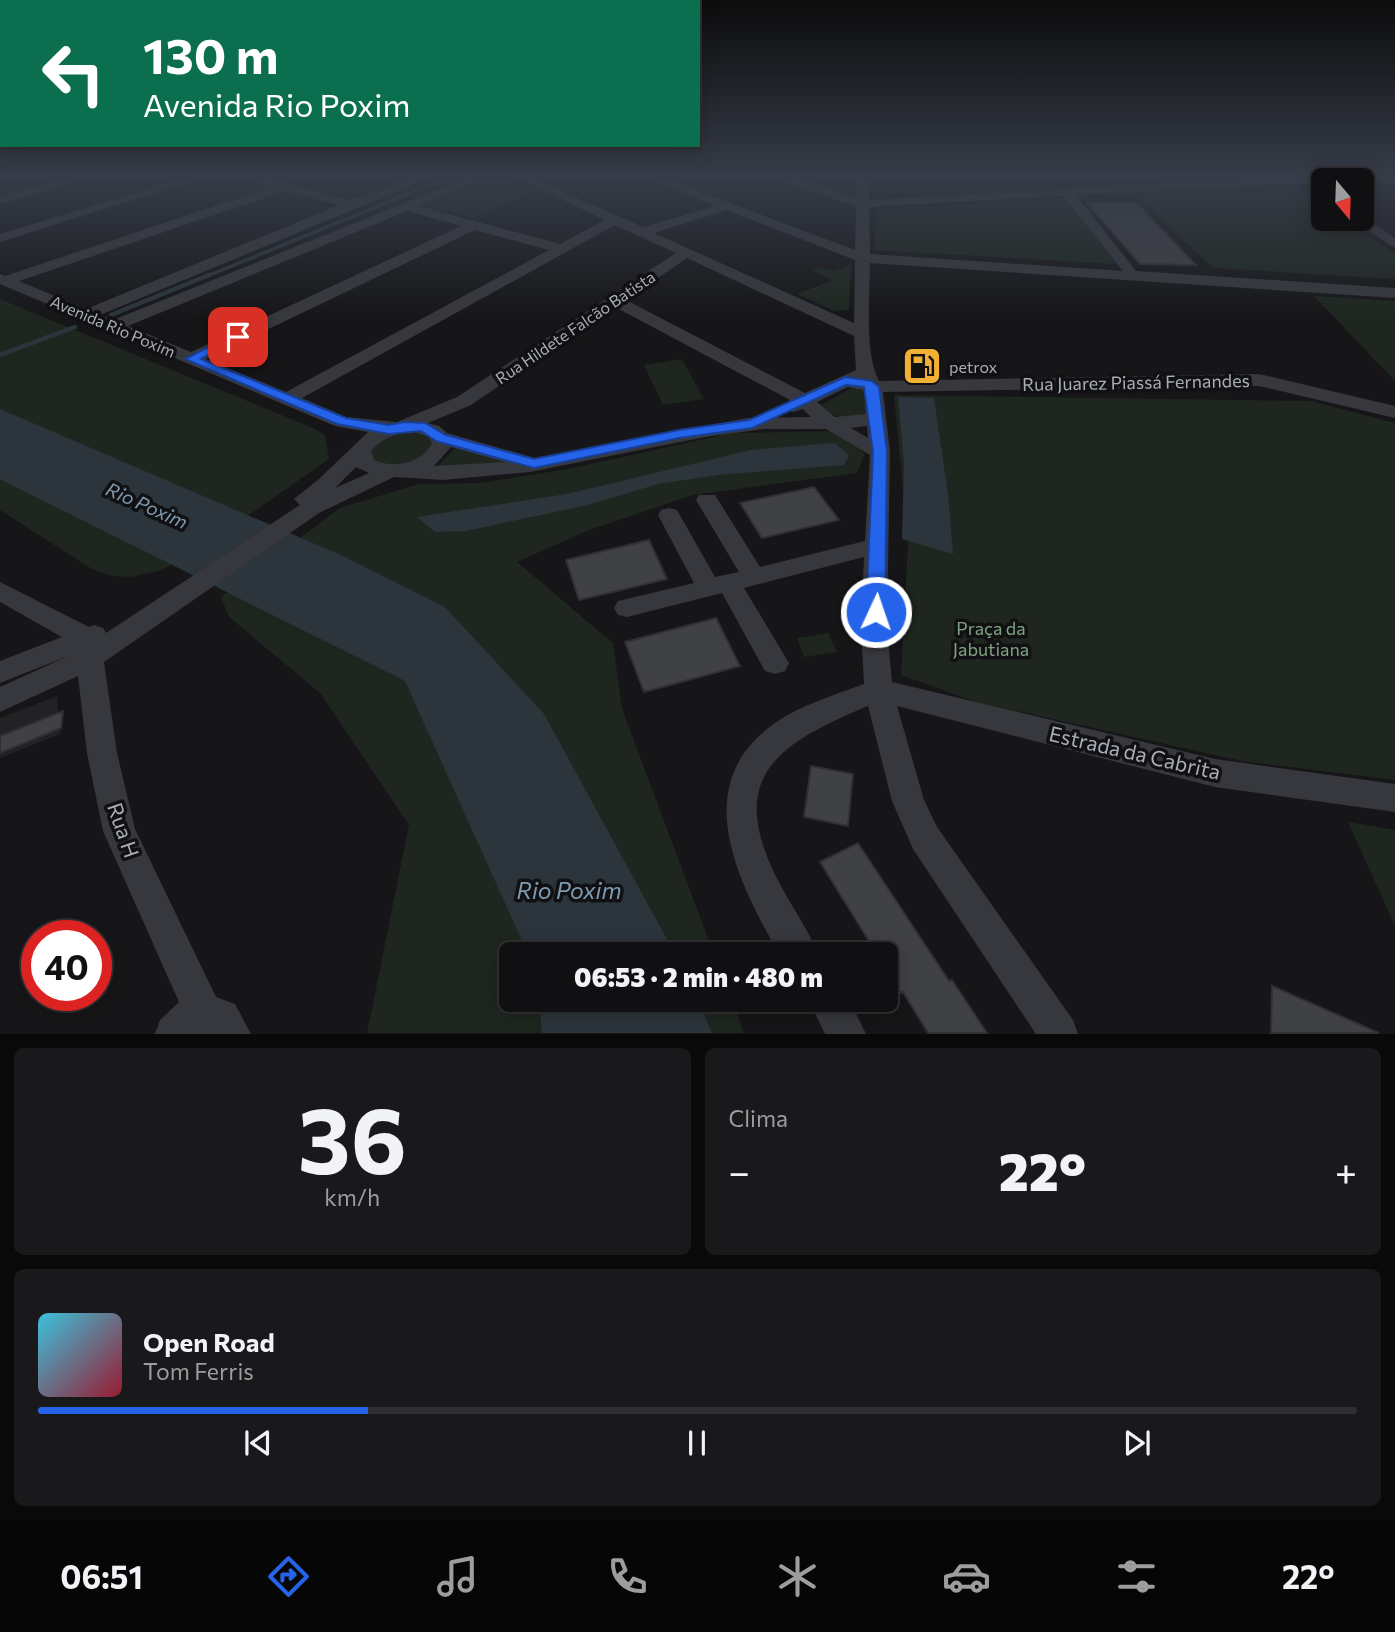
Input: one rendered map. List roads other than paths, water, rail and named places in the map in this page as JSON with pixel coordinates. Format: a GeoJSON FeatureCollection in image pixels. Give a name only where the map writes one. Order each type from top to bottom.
{"type":"FeatureCollection","features":[{"type":"Feature","properties":{"kind":"street"},"geometry":{"type":"LineString","coordinates":[[0,238],[45,224]]}},
{"type":"Feature","properties":{"kind":"street"},"geometry":{"type":"LineString","coordinates":[[2,280],[171,224]]}},
{"type":"Feature","properties":{"kind":"street"},"geometry":{"type":"LineString","coordinates":[[85,315],[302,224]]}},
{"type":"Feature","properties":{"kind":"street"},"geometry":{"type":"LineString","coordinates":[[114,326],[358,224]]}},
{"type":"Feature","properties":{"kind":"street"},"geometry":{"type":"LineString","coordinates":[[288,398],[607,224]]}},
{"type":"Feature","properties":{"kind":"street"},"geometry":{"type":"LineString","coordinates":[[625,224],[862,333]]}},
{"type":"Feature","properties":{"kind":"street"},"geometry":{"type":"LineString","coordinates":[[642,232],[667,224]]}},
{"type":"Feature","properties":{"kind":"street"},"geometry":{"type":"LineString","coordinates":[[777,224],[863,256],[1395,293]]}},
{"type":"Feature","properties":{"kind":"street"},"geometry":{"type":"LineString","coordinates":[[862,224],[862,333],[880,452],[874,628],[877,690],[908,801],[925,838],[1059,1034]]}},
{"type":"Feature","properties":{"kind":"street"},"geometry":{"type":"LineString","coordinates":[[1093,224],[1128,266]]}},
{"type":"Feature","properties":{"kind":"street"},"geometry":{"type":"LineString","coordinates":[[191,359],[474,225],[562,249]]}},
{"type":"Feature","properties":{"kind":"street"},"geometry":{"type":"LineString","coordinates":[[1374,230],[1395,244]]}},
{"type":"Feature","properties":{"kind":"street","name":"Rua Hildete Falcão Batista"},"geometry":{"type":"LineString","coordinates":[[305,505],[378,434],[464,401],[686,253]]}},
{"type":"Feature","properties":{"kind":"street"},"geometry":{"type":"LineString","coordinates":[[863,256],[1128,266],[1395,285]]}},
{"type":"Feature","properties":{"kind":"street","name":"Avenida Rio Poxim"},"geometry":{"type":"LineString","coordinates":[[2,280],[342,422],[397,428],[425,427],[440,436]]}},
{"type":"Feature","properties":{"kind":"street"},"geometry":{"type":"LineString","coordinates":[[613,300],[806,401],[817,413],[855,439],[880,452]]}},
{"type":"Feature","properties":{"kind":"street"},"geometry":{"type":"LineString","coordinates":[[752,424],[845,381],[869,379]]}},
{"type":"Feature","properties":{"kind":"street","name":"Rua Juarez Piassá Fernandes"},"geometry":{"type":"LineString","coordinates":[[869,379],[1259,380],[1300,387],[1395,412]]}},
{"type":"Feature","properties":{"kind":"street","name":"Rua Hildete Falcão Batista"},"geometry":{"type":"LineString","coordinates":[[395,471],[424,463],[433,457],[442,444],[440,436],[464,401]]}},
{"type":"Feature","properties":{"kind":"street"},"geometry":{"type":"LineString","coordinates":[[0,700],[169,597],[305,505],[395,471],[468,473],[534,464],[679,434],[752,424],[834,423],[876,418]]}},
{"type":"Feature","properties":{"kind":"street","name":"Avenida Rio Poxim"},"geometry":{"type":"LineString","coordinates":[[342,422],[362,449],[364,463],[379,470],[395,471]]}},
{"type":"Feature","properties":{"kind":"street"},"geometry":{"type":"LineString","coordinates":[[440,436],[534,464]]}},
{"type":"Feature","properties":{"kind":"street"},"geometry":{"type":"LineString","coordinates":[[707,500],[730,583]]}},
{"type":"Feature","properties":{"kind":"street"},"geometry":{"type":"LineString","coordinates":[[668,515],[730,583],[775,663]]}},
{"type":"Feature","properties":{"kind":"street"},"geometry":{"type":"LineString","coordinates":[[626,608],[878,546]]}},
{"type":"Feature","properties":{"kind":"street"},"geometry":{"type":"LineString","coordinates":[[0,591],[87,649]]}},
{"type":"Feature","properties":{"kind":"street"},"geometry":{"type":"LineString","coordinates":[[0,672],[87,649]]}},
{"type":"Feature","properties":{"kind":"street","name":"Rua H"},"geometry":{"type":"LineString","coordinates":[[87,649],[103,753],[119,831],[199,1002],[187,1022]]}},
{"type":"Feature","properties":{"kind":"street"},"geometry":{"type":"LineString","coordinates":[[793,942],[767,898],[751,863],[742,831],[743,796],[750,771],[762,751],[784,733],[877,690]]}},
{"type":"Feature","properties":{"kind":"street","name":"Estrada da Cabrita"},"geometry":{"type":"LineString","coordinates":[[877,690],[1215,773],[1395,797]]}},
{"type":"Feature","properties":{"kind":"street"},"geometry":{"type":"LineString","coordinates":[[834,1012],[847,1034]]}},
{"type":"Feature","properties":{"kind":"street"},"geometry":{"type":"LineString","coordinates":[[187,1022],[221,1018],[232,1034]]}},
{"type":"Feature","properties":{"kind":"water"},"geometry":{"type":"Polygon","coordinates":[[[898,397],[934,398],[948,495],[953,554],[902,539],[904,465],[898,397]]]}},
{"type":"Feature","properties":{"kind":"water","name":"Rio Poxim"},"geometry":{"type":"Polygon","coordinates":[[[0,409],[343,556],[445,607],[544,714],[668,942],[523,942],[405,681],[0,479],[0,409]]]}},
{"type":"Feature","properties":{"kind":"water"},"geometry":{"type":"Polygon","coordinates":[[[835,443],[849,455],[844,465],[718,475],[658,484],[588,505],[466,531],[435,532],[417,517],[567,494],[751,450],[835,443]]]}},
{"type":"Feature","properties":{"kind":"water"},"geometry":{"type":"Polygon","coordinates":[[[540,1012],[703,1012],[712,1033],[542,1033],[540,1012]]]}},
{"type":"Feature","properties":{"kind":"waterway"},"geometry":{"type":"LineString","coordinates":[[205,277],[334,224]]}},
{"type":"Feature","properties":{"kind":"waterway"},"geometry":{"type":"LineString","coordinates":[[111,315],[209,275]]}},
{"type":"Feature","properties":{"kind":"waterway"},"geometry":{"type":"LineString","coordinates":[[0,355],[75,327]]}},
{"type":"Feature","properties":{"kind":"place","name":"petrox"},"geometry":{"type":"Point","coordinates":[922,366]}},
{"type":"Feature","properties":{"kind":"park label","name":"Praça da Jabutiana"},"geometry":{"type":"Point","coordinates":[991,638]}}]}
